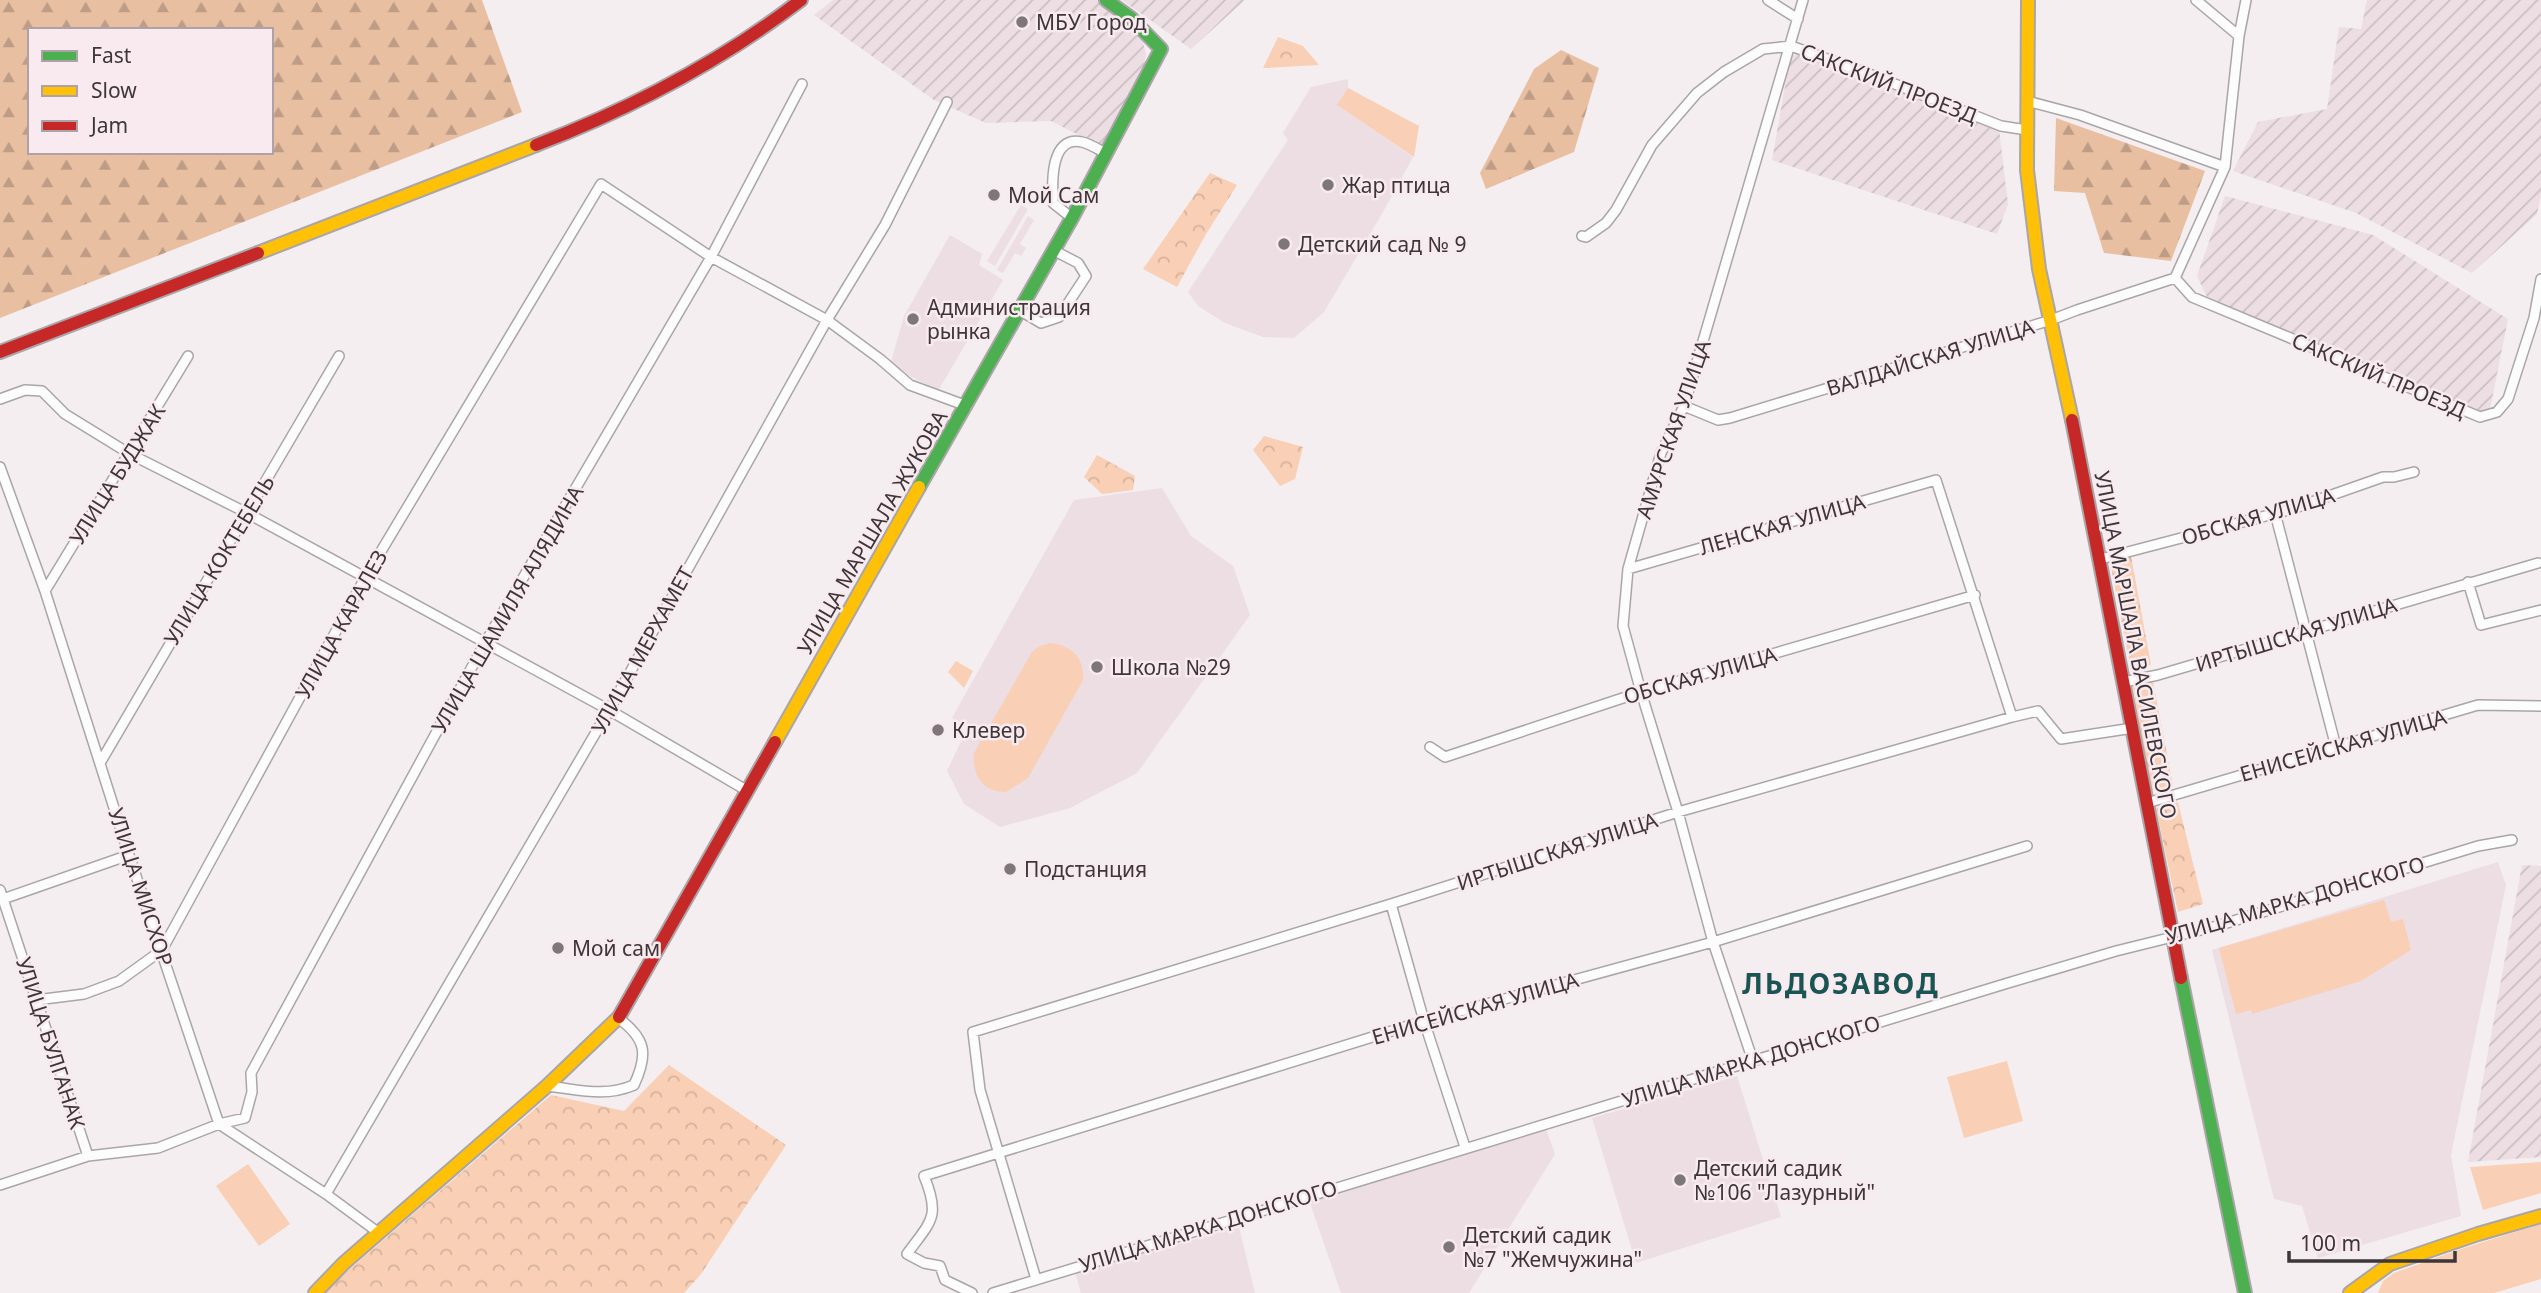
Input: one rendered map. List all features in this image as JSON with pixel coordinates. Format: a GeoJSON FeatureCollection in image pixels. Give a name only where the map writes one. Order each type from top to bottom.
{"type":"FeatureCollection","features":[{"type":"Feature","properties":{"kind":"main road"},"geometry":{"type":"LineString","coordinates":[[0,352],[586,125],[663,89],[726,54],[801,0]]}},
{"type":"Feature","properties":{"kind":"main road","name":"УЛИЦА МАРШАЛА ЖУКОВА"},"geometry":{"type":"LineString","coordinates":[[315,1293],[344,1263],[547,1086],[618,1018],[967,406],[1107,154],[1161,49],[1131,18],[1106,0]]}},
{"type":"Feature","properties":{"kind":"main road","name":"УЛИЦА МАРШАЛА ВАСИЛЕВСКОГО"},"geometry":{"type":"LineString","coordinates":[[2028,0],[2027,170],[2031,222],[2101,559],[2245,1293]]}},
{"type":"Feature","properties":{"kind":"main road"},"geometry":{"type":"LineString","coordinates":[[2350,1293],[2368,1278],[2401,1259],[2541,1216]]}},
{"type":"Feature","properties":{"kind":"main road"},"geometry":{"type":"LineString","coordinates":[[2367,1293],[2368,1278]]}},
{"type":"Feature","properties":{"kind":"street","name":"САКСКИЙ ПРОЕЗД"},"geometry":{"type":"LineString","coordinates":[[1768,0],[1798,19]]}},
{"type":"Feature","properties":{"kind":"street","name":"АМУРСКАЯ УЛИЦА"},"geometry":{"type":"LineString","coordinates":[[1753,1061],[1713,942],[1623,626],[1628,569],[1661,453],[1684,406],[1803,0]]}},
{"type":"Feature","properties":{"kind":"street"},"geometry":{"type":"LineString","coordinates":[[2196,0],[2239,36]]}},
{"type":"Feature","properties":{"kind":"street"},"geometry":{"type":"LineString","coordinates":[[2175,278],[2225,167],[2239,36],[2246,0]]}},
{"type":"Feature","properties":{"kind":"street","name":"САКСКИЙ ПРОЕЗД"},"geometry":{"type":"LineString","coordinates":[[1791,46],[2001,126],[2027,130]]}},
{"type":"Feature","properties":{"kind":"street"},"geometry":{"type":"LineString","coordinates":[[1582,236],[1586,237],[1606,223],[1652,145],[1697,93],[1743,59],[1763,50],[1791,46]]}},
{"type":"Feature","properties":{"kind":"street","name":"УЛИЦА ШАМИЛЯ АЛЯДИНА"},"geometry":{"type":"LineString","coordinates":[[219,1124],[245,1118],[252,1093],[251,1073],[485,643],[711,257],[802,84]]}},
{"type":"Feature","properties":{"kind":"street","name":"УЛИЦА МЕРХАМЕТ"},"geometry":{"type":"LineString","coordinates":[[326,1194],[609,710],[827,320],[885,225],[947,102]]}},
{"type":"Feature","properties":{"kind":"street"},"geometry":{"type":"LineString","coordinates":[[2027,102],[2080,115],[2225,167]]}},
{"type":"Feature","properties":{"kind":"street"},"geometry":{"type":"LineString","coordinates":[[1072,218],[1053,203],[1052,179],[1055,161],[1061,148],[1073,141],[1083,142],[1107,154]]}},
{"type":"Feature","properties":{"kind":"street","name":"УЛИЦА КАРАЛЕЗ"},"geometry":{"type":"LineString","coordinates":[[36,1000],[84,994],[119,981],[162,950],[365,578],[601,184],[711,257]]}},
{"type":"Feature","properties":{"kind":"street"},"geometry":{"type":"LineString","coordinates":[[1019,310],[1041,323],[1059,317],[1086,276],[1078,263],[1053,250]]}},
{"type":"Feature","properties":{"kind":"street"},"geometry":{"type":"LineString","coordinates":[[711,257],[827,320],[880,359],[910,386],[967,406]]}},
{"type":"Feature","properties":{"kind":"street","name":"САКСКИЙ ПРОЕЗД"},"geometry":{"type":"LineString","coordinates":[[2175,278],[2192,297],[2480,417],[2497,412],[2508,399],[2534,318],[2541,279]]}},
{"type":"Feature","properties":{"kind":"street","name":"ВАЛДАЙСКАЯ УЛИЦА"},"geometry":{"type":"LineString","coordinates":[[1684,406],[1718,420],[1730,418],[2051,320],[2175,278]]}},
{"type":"Feature","properties":{"kind":"street","name":"УЛИЦА БУДЖАК"},"geometry":{"type":"LineString","coordinates":[[45,590],[188,356]]}},
{"type":"Feature","properties":{"kind":"street","name":"УЛИЦА КОКТЕБЕЛЬ"},"geometry":{"type":"LineString","coordinates":[[100,763],[339,356]]}},
{"type":"Feature","properties":{"kind":"street"},"geometry":{"type":"LineString","coordinates":[[0,399],[25,390],[42,391],[65,414],[130,454],[247,513],[609,710],[746,790]]}},
{"type":"Feature","properties":{"kind":"street","name":"УЛИЦА МИСХОР"},"geometry":{"type":"LineString","coordinates":[[0,467],[45,590],[129,855],[219,1124]]}},
{"type":"Feature","properties":{"kind":"street","name":"ОБСКАЯ УЛИЦА"},"geometry":{"type":"LineString","coordinates":[[2101,559],[2275,513],[2383,477],[2414,472]]}},
{"type":"Feature","properties":{"kind":"street","name":"ЛЕНСКАЯ УЛИЦА"},"geometry":{"type":"LineString","coordinates":[[1628,569],[1937,480],[1975,595]]}},
{"type":"Feature","properties":{"kind":"street"},"geometry":{"type":"LineString","coordinates":[[2275,513],[2336,747]]}},
{"type":"Feature","properties":{"kind":"street","name":"ИРТЫШСКАЯ УЛИЦА"},"geometry":{"type":"LineString","coordinates":[[2124,682],[2158,675],[2538,563]]}},
{"type":"Feature","properties":{"kind":"street"},"geometry":{"type":"LineString","coordinates":[[2468,582],[2481,625],[2541,610]]}},
{"type":"Feature","properties":{"kind":"street"},"geometry":{"type":"LineString","coordinates":[[1975,595],[2012,717]]}},
{"type":"Feature","properties":{"kind":"street","name":"ОБСКАЯ УЛИЦА"},"geometry":{"type":"LineString","coordinates":[[1430,747],[1444,757],[1641,692],[1975,595]]}},
{"type":"Feature","properties":{"kind":"street","name":"ЕНИСЕЙСКАЯ УЛИЦА"},"geometry":{"type":"LineString","coordinates":[[2147,803],[2478,705],[2541,706]]}},
{"type":"Feature","properties":{"kind":"street","name":"ИРТЫШСКАЯ УЛИЦА"},"geometry":{"type":"LineString","coordinates":[[998,1155],[980,1090],[973,1032],[1391,904],[1678,812],[2012,717],[2038,711],[2061,739],[2133,728]]}},
{"type":"Feature","properties":{"kind":"street","name":"УЛИЦА МАРКА ДОНСКОГО"},"geometry":{"type":"LineString","coordinates":[[993,1293],[2008,983],[2217,926],[2478,846],[2512,841]]}},
{"type":"Feature","properties":{"kind":"street","name":"ЕНИСЕЙСКАЯ УЛИЦА"},"geometry":{"type":"LineString","coordinates":[[972,1293],[945,1280],[940,1266],[924,1263],[907,1254],[934,1213],[933,1199],[924,1176],[1424,1021],[1713,942],[2027,846]]}},
{"type":"Feature","properties":{"kind":"street"},"geometry":{"type":"LineString","coordinates":[[1,896],[129,855]]}},
{"type":"Feature","properties":{"kind":"street","name":"УЛИЦА БУЛГАНАК"},"geometry":{"type":"LineString","coordinates":[[1,896],[88,1156]]}},
{"type":"Feature","properties":{"kind":"street"},"geometry":{"type":"LineString","coordinates":[[1391,904],[1424,1021],[1465,1147]]}},
{"type":"Feature","properties":{"kind":"street"},"geometry":{"type":"LineString","coordinates":[[547,1086],[599,1093],[618,1092],[634,1085],[642,1068],[643,1049],[635,1030],[618,1018]]}},
{"type":"Feature","properties":{"kind":"street"},"geometry":{"type":"LineString","coordinates":[[0,1185],[88,1156],[158,1148],[219,1124],[326,1194],[379,1233]]}},
{"type":"Feature","properties":{"kind":"street"},"geometry":{"type":"LineString","coordinates":[[998,1155],[1036,1279]]}},
{"type":"Feature","properties":{"kind":"shaded area"},"geometry":{"type":"Polygon","coordinates":[[[833,0],[1097,0],[1127,22],[1142,39],[1146,54],[1144,67],[1102,147],[1051,121],[986,123],[934,100],[814,15],[833,0]]]}},
{"type":"Feature","properties":{"kind":"shaded area"},"geometry":{"type":"Polygon","coordinates":[[[1122,0],[1245,0],[1191,49],[1122,0]]]}},
{"type":"Feature","properties":{"kind":"shaded area"},"geometry":{"type":"Polygon","coordinates":[[[2367,0],[2541,0],[2541,194],[2537,214],[2472,273],[2356,213],[2233,171],[2258,122],[2327,109],[2339,27],[2361,29],[2367,0]]]}},
{"type":"Feature","properties":{"kind":"shaded area"},"geometry":{"type":"Polygon","coordinates":[[[1797,54],[1999,129],[2008,204],[1997,234],[1772,160],[1789,64],[1792,56],[1797,54]]]}},
{"type":"Feature","properties":{"kind":"shaded area","name":"Жар птица"},"geometry":{"type":"Polygon","coordinates":[[[1348,79],[1348,88],[1338,105],[1413,157],[1324,312],[1294,338],[1263,337],[1225,323],[1198,306],[1188,292],[1288,140],[1283,133],[1311,87],[1348,79]]]}},
{"type":"Feature","properties":{"kind":"shaded area"},"geometry":{"type":"Polygon","coordinates":[[[2225,196],[2373,235],[2508,319],[2488,419],[2207,297],[2197,276],[2225,196]]]}},
{"type":"Feature","properties":{"kind":"shaded area"},"geometry":{"type":"Polygon","coordinates":[[[1021,205],[1028,209],[995,266],[987,261],[1021,205]]]}},
{"type":"Feature","properties":{"kind":"shaded area"},"geometry":{"type":"Polygon","coordinates":[[[1028,216],[1034,220],[1020,244],[1026,248],[1021,256],[1015,253],[1003,273],[997,270],[1028,216]]]}},
{"type":"Feature","properties":{"kind":"shaded area"},"geometry":{"type":"Polygon","coordinates":[[[950,235],[982,254],[979,265],[1003,280],[938,391],[890,365],[904,316],[950,235]]]}},
{"type":"Feature","properties":{"kind":"shaded area","name":"Школа №29"},"geometry":{"type":"Polygon","coordinates":[[[1162,488],[1191,536],[1233,566],[1250,615],[1137,773],[1070,808],[1000,827],[964,804],[947,771],[968,727],[952,718],[1074,500],[1162,488]]]}},
{"type":"Feature","properties":{"kind":"shaded area"},"geometry":{"type":"Polygon","coordinates":[[[2498,862],[2506,885],[2451,1155],[2461,1216],[2318,1258],[2302,1206],[2274,1199],[2212,950],[2498,862]]]}},
{"type":"Feature","properties":{"kind":"shaded area"},"geometry":{"type":"Polygon","coordinates":[[[2522,865],[2541,866],[2541,1157],[2468,1162],[2522,865]]]}},
{"type":"Feature","properties":{"kind":"shaded area"},"geometry":{"type":"Polygon","coordinates":[[[1737,1076],[1781,1217],[1636,1263],[1592,1118],[1737,1076]]]}},
{"type":"Feature","properties":{"kind":"shaded area"},"geometry":{"type":"Polygon","coordinates":[[[1546,1129],[1555,1154],[1469,1293],[1341,1293],[1310,1203],[1546,1129]]]}},
{"type":"Feature","properties":{"kind":"shaded area"},"geometry":{"type":"Polygon","coordinates":[[[1239,1227],[1255,1293],[1081,1293],[1075,1272],[1239,1227]]]}},
{"type":"Feature","properties":{"kind":"green space"},"geometry":{"type":"Polygon","coordinates":[[[0,0],[482,0],[522,112],[0,318],[0,0]]]}},
{"type":"Feature","properties":{"kind":"green space"},"geometry":{"type":"Polygon","coordinates":[[[1278,37],[1303,46],[1319,65],[1263,68],[1278,37]]]}},
{"type":"Feature","properties":{"kind":"green space"},"geometry":{"type":"Polygon","coordinates":[[[1561,50],[1599,68],[1574,152],[1486,189],[1480,173],[1534,69],[1561,50]]]}},
{"type":"Feature","properties":{"kind":"green space"},"geometry":{"type":"Polygon","coordinates":[[[1348,88],[1419,126],[1414,157],[1337,105],[1348,88]]]}},
{"type":"Feature","properties":{"kind":"green space"},"geometry":{"type":"Polygon","coordinates":[[[2056,118],[2205,171],[2171,261],[2104,253],[2085,193],[2054,191],[2056,118]]]}},
{"type":"Feature","properties":{"kind":"green space"},"geometry":{"type":"Polygon","coordinates":[[[1210,173],[1237,185],[1177,287],[1143,269],[1210,173]]]}},
{"type":"Feature","properties":{"kind":"green space"},"geometry":{"type":"Polygon","coordinates":[[[1264,436],[1303,447],[1295,479],[1280,486],[1253,450],[1264,436]]]}},
{"type":"Feature","properties":{"kind":"green space"},"geometry":{"type":"Polygon","coordinates":[[[1097,455],[1135,476],[1133,490],[1102,494],[1084,477],[1097,455]]]}},
{"type":"Feature","properties":{"kind":"green space"},"geometry":{"type":"Polygon","coordinates":[[[2131,556],[2151,665],[2131,669],[2111,567],[2131,556]]]}},
{"type":"Feature","properties":{"kind":"green space"},"geometry":{"type":"Polygon","coordinates":[[[1050,643],[1058,644],[1075,654],[1082,665],[1083,680],[1028,778],[1006,792],[991,789],[985,786],[977,775],[974,753],[1032,652],[1050,643]]]}},
{"type":"Feature","properties":{"kind":"green space"},"geometry":{"type":"Polygon","coordinates":[[[956,661],[973,671],[964,688],[948,672],[956,661]]]}},
{"type":"Feature","properties":{"kind":"green space"},"geometry":{"type":"Polygon","coordinates":[[[2153,681],[2173,786],[2151,791],[2133,687],[2153,681]]]}},
{"type":"Feature","properties":{"kind":"green space"},"geometry":{"type":"Polygon","coordinates":[[[2178,802],[2203,904],[2178,912],[2156,808],[2178,802]]]}},
{"type":"Feature","properties":{"kind":"green space"},"geometry":{"type":"Polygon","coordinates":[[[2384,900],[2391,922],[2403,919],[2411,950],[2361,981],[2252,1014],[2251,1010],[2236,1014],[2219,948],[2384,900]]]}},
{"type":"Feature","properties":{"kind":"green space"},"geometry":{"type":"Polygon","coordinates":[[[2007,1061],[2023,1121],[1964,1138],[1947,1077],[2007,1061]]]}},
{"type":"Feature","properties":{"kind":"green space"},"geometry":{"type":"Polygon","coordinates":[[[669,1065],[786,1145],[701,1274],[684,1293],[322,1293],[551,1095],[624,1111],[669,1065]]]}},
{"type":"Feature","properties":{"kind":"green space"},"geometry":{"type":"Polygon","coordinates":[[[2541,1162],[2541,1193],[2483,1210],[2470,1167],[2541,1162]]]}},
{"type":"Feature","properties":{"kind":"green space"},"geometry":{"type":"Polygon","coordinates":[[[248,1164],[290,1224],[259,1246],[216,1186],[248,1164]]]}},
{"type":"Feature","properties":{"kind":"green space"},"geometry":{"type":"Polygon","coordinates":[[[2541,1224],[2541,1279],[2494,1293],[2378,1293],[2383,1281],[2394,1273],[2541,1224]]]}},
{"type":"Feature","properties":{"kind":"traffic: fast"},"geometry":{"type":"LineString","coordinates":[[919,487],[1072,218],[1161,49],[1131,18],[1106,0]]}},
{"type":"Feature","properties":{"kind":"traffic: fast"},"geometry":{"type":"LineString","coordinates":[[2181,978],[2245,1293]]}},
{"type":"Feature","properties":{"kind":"traffic: slow"},"geometry":{"type":"LineString","coordinates":[[2028,0],[2027,170],[2039,269],[2072,420]]}},
{"type":"Feature","properties":{"kind":"traffic: slow"},"geometry":{"type":"LineString","coordinates":[[258,253],[536,145]]}},
{"type":"Feature","properties":{"kind":"traffic: slow"},"geometry":{"type":"LineString","coordinates":[[775,742],[919,487]]}},
{"type":"Feature","properties":{"kind":"traffic: slow"},"geometry":{"type":"LineString","coordinates":[[315,1293],[344,1263],[547,1086],[619,1017]]}},
{"type":"Feature","properties":{"kind":"traffic: slow"},"geometry":{"type":"LineString","coordinates":[[2350,1293],[2390,1264],[2541,1216]]}},
{"type":"Feature","properties":{"kind":"traffic: jam"},"geometry":{"type":"LineString","coordinates":[[536,145],[640,100],[706,64],[801,0]]}},
{"type":"Feature","properties":{"kind":"traffic: jam"},"geometry":{"type":"LineString","coordinates":[[0,352],[258,253]]}},
{"type":"Feature","properties":{"kind":"traffic: jam"},"geometry":{"type":"LineString","coordinates":[[2072,420],[2181,978]]}},
{"type":"Feature","properties":{"kind":"traffic: jam"},"geometry":{"type":"LineString","coordinates":[[619,1017],[775,742]]}},
{"type":"Feature","properties":{"kind":"place","name":"МБУ Город"},"geometry":{"type":"Point","coordinates":[1022,22]}},
{"type":"Feature","properties":{"kind":"place","name":"Жар птица"},"geometry":{"type":"Point","coordinates":[1328,185]}},
{"type":"Feature","properties":{"kind":"place","name":"Мой Сам"},"geometry":{"type":"Point","coordinates":[994,195]}},
{"type":"Feature","properties":{"kind":"place","name":"Детский сад № 9"},"geometry":{"type":"Point","coordinates":[1284,244]}},
{"type":"Feature","properties":{"kind":"place","name":"Администрация рынка"},"geometry":{"type":"Point","coordinates":[913,319]}},
{"type":"Feature","properties":{"kind":"place","name":"Школа №29"},"geometry":{"type":"Point","coordinates":[1097,667]}},
{"type":"Feature","properties":{"kind":"place","name":"Клевер"},"geometry":{"type":"Point","coordinates":[938,730]}},
{"type":"Feature","properties":{"kind":"place","name":"Подстанция"},"geometry":{"type":"Point","coordinates":[1010,869]}},
{"type":"Feature","properties":{"kind":"place","name":"Мой сам"},"geometry":{"type":"Point","coordinates":[558,948]}},
{"type":"Feature","properties":{"kind":"place","name":"Детский садик №106 \"Лазурный\""},"geometry":{"type":"Point","coordinates":[1680,1180]}},
{"type":"Feature","properties":{"kind":"place","name":"Детский садик №7 \"Жемчужина\""},"geometry":{"type":"Point","coordinates":[1449,1247]}},
{"type":"Feature","properties":{"kind":"district","name":"ЛЬДОЗАВОД"},"geometry":{"type":"Point","coordinates":[1841,983]}}]}
